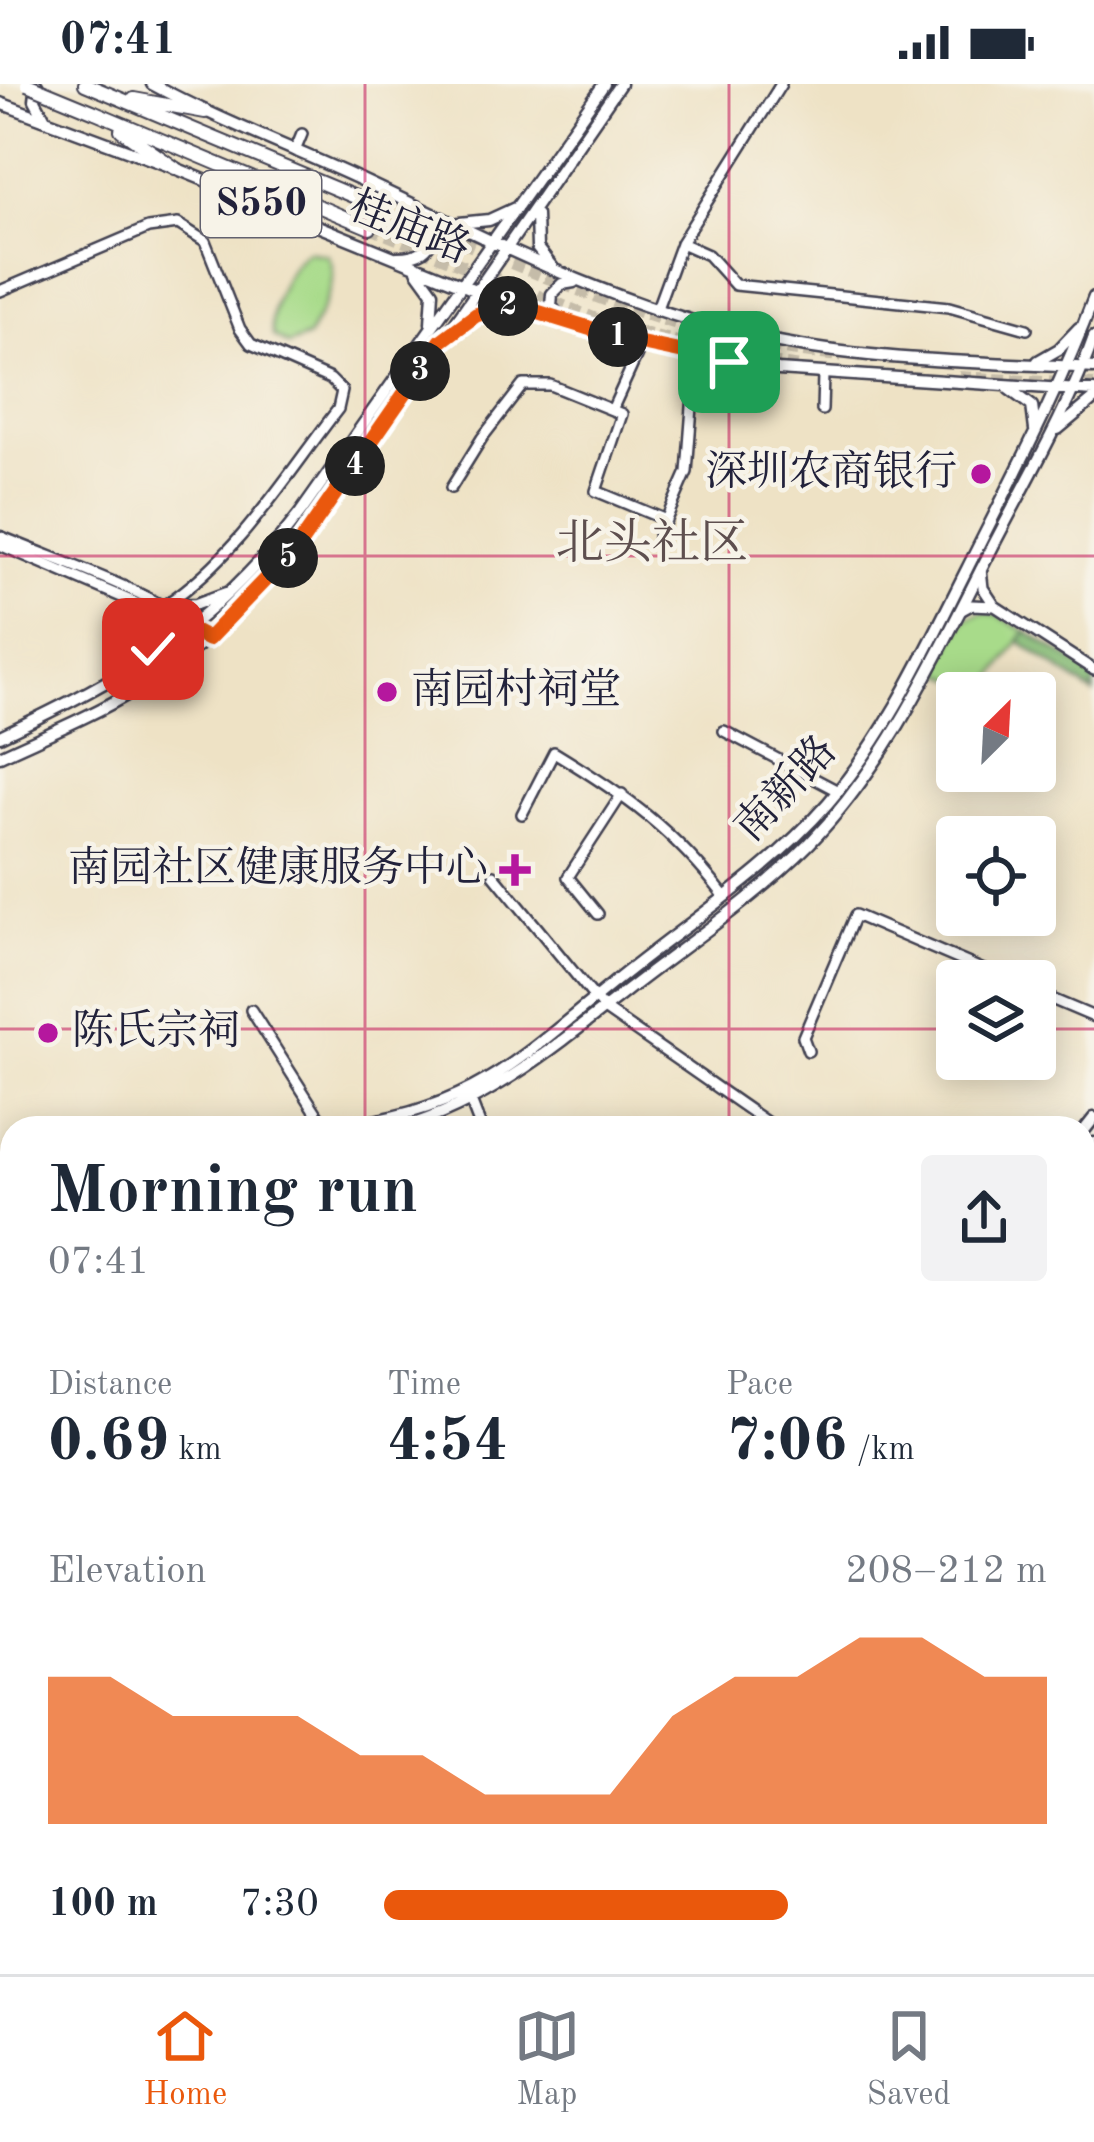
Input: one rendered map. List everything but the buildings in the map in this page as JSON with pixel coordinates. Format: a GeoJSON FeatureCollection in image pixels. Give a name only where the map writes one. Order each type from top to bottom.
{"type":"FeatureCollection","features":[{"type":"Feature","properties":{"kind":"highway","name":"S550"},"geometry":{"type":"LineString","coordinates":[[27,84],[370,228]]}},
{"type":"Feature","properties":{"kind":"highway","name":"S550"},"geometry":{"type":"LineString","coordinates":[[85,84],[379,207]]}},
{"type":"Feature","properties":{"kind":"highway"},"geometry":{"type":"LineString","coordinates":[[104,92],[206,112]]}},
{"type":"Feature","properties":{"kind":"highway"},"geometry":{"type":"LineString","coordinates":[[94,112],[176,168]]}},
{"type":"Feature","properties":{"kind":"main road"},"geometry":{"type":"LineString","coordinates":[[37,84],[37,109],[50,124]]}},
{"type":"Feature","properties":{"kind":"main road","name":"桂庙路"},"geometry":{"type":"LineString","coordinates":[[152,84],[560,274],[656,310],[802,346],[1088,368]]}},
{"type":"Feature","properties":{"kind":"main road"},"geometry":{"type":"LineString","coordinates":[[0,736],[138,667],[235,589],[302,512],[604,84]]}},
{"type":"Feature","properties":{"kind":"main road"},"geometry":{"type":"LineString","coordinates":[[0,756],[137,689],[208,639],[302,541],[620,84]]}},
{"type":"Feature","properties":{"kind":"main road","name":"桂庙路"},"geometry":{"type":"LineString","coordinates":[[0,105],[176,168],[462,286],[642,344],[823,375],[1057,388],[1094,395]]}},
{"type":"Feature","properties":{"kind":"main road"},"geometry":{"type":"LineString","coordinates":[[441,218],[477,224],[501,216],[526,198]]}},
{"type":"Feature","properties":{"kind":"main road"},"geometry":{"type":"LineString","coordinates":[[541,201],[533,226],[537,248],[560,274]]}},
{"type":"Feature","properties":{"kind":"main road"},"geometry":{"type":"LineString","coordinates":[[399,260],[417,255],[432,241],[432,221],[418,207]]}},
{"type":"Feature","properties":{"kind":"main road"},"geometry":{"type":"LineString","coordinates":[[399,260],[431,287],[434,305],[428,333]]}},
{"type":"Feature","properties":{"kind":"main road"},"geometry":{"type":"LineString","coordinates":[[568,322],[551,306],[552,294],[562,284],[584,283]]}},
{"type":"Feature","properties":{"kind":"main road","name":"南新路"},"geometry":{"type":"LineString","coordinates":[[433,1116],[471,1102],[533,1065],[784,848],[838,791],[901,698],[1032,440],[1094,297]]}},
{"type":"Feature","properties":{"kind":"main road"},"geometry":{"type":"LineString","coordinates":[[441,341],[484,311],[521,307]]}},
{"type":"Feature","properties":{"kind":"main road"},"geometry":{"type":"LineString","coordinates":[[1023,363],[1046,358],[1059,349],[1087,315]]}},
{"type":"Feature","properties":{"kind":"main road","name":"南新路"},"geometry":{"type":"LineString","coordinates":[[402,1116],[456,1098],[528,1054],[809,844],[890,741],[1072,390],[1088,368],[1094,337]]}},
{"type":"Feature","properties":{"kind":"main road"},"geometry":{"type":"LineString","coordinates":[[994,386],[1014,391],[1032,406],[1036,424],[1032,440]]}},
{"type":"Feature","properties":{"kind":"main road"},"geometry":{"type":"LineString","coordinates":[[1045,446],[1094,395]]}},
{"type":"Feature","properties":{"kind":"main road"},"geometry":{"type":"LineString","coordinates":[[138,667],[158,638],[157,608],[196,604],[235,589]]}},
{"type":"Feature","properties":{"kind":"main road"},"geometry":{"type":"LineString","coordinates":[[471,1102],[476,1116]]}},
{"type":"Feature","properties":{"kind":"street"},"geometry":{"type":"LineString","coordinates":[[656,310],[681,243],[781,84]]}},
{"type":"Feature","properties":{"kind":"street"},"geometry":{"type":"LineString","coordinates":[[295,151],[302,134]]}},
{"type":"Feature","properties":{"kind":"street"},"geometry":{"type":"LineString","coordinates":[[0,291],[148,228],[178,224],[205,241],[240,329],[251,344],[330,380],[342,392],[338,409],[237,540],[185,591],[157,608]]}},
{"type":"Feature","properties":{"kind":"street"},"geometry":{"type":"LineString","coordinates":[[681,243],[708,255],[735,285],[949,307],[1028,329]]}},
{"type":"Feature","properties":{"kind":"street"},"geometry":{"type":"LineString","coordinates":[[612,410],[642,344]]}},
{"type":"Feature","properties":{"kind":"street"},"geometry":{"type":"LineString","coordinates":[[658,538],[687,472],[696,356]]}},
{"type":"Feature","properties":{"kind":"street"},"geometry":{"type":"LineString","coordinates":[[822,410],[823,375]]}},
{"type":"Feature","properties":{"kind":"street"},"geometry":{"type":"LineString","coordinates":[[451,488],[523,385],[536,382],[622,414],[596,491],[666,520]]}},
{"type":"Feature","properties":{"kind":"street"},"geometry":{"type":"LineString","coordinates":[[0,541],[157,608],[208,639]]}},
{"type":"Feature","properties":{"kind":"street"},"geometry":{"type":"LineString","coordinates":[[981,568],[983,588],[994,606],[1094,670]]}},
{"type":"Feature","properties":{"kind":"street"},"geometry":{"type":"LineString","coordinates":[[960,611],[971,605],[994,606]]}},
{"type":"Feature","properties":{"kind":"street"},"geometry":{"type":"LineString","coordinates":[[724,731],[838,791]]}},
{"type":"Feature","properties":{"kind":"street"},"geometry":{"type":"LineString","coordinates":[[522,814],[554,752],[622,794],[681,842],[725,897]]}},
{"type":"Feature","properties":{"kind":"street"},"geometry":{"type":"LineString","coordinates":[[598,914],[568,877],[622,794]]}},
{"type":"Feature","properties":{"kind":"street"},"geometry":{"type":"LineString","coordinates":[[494,875],[599,1004],[758,1116]]}},
{"type":"Feature","properties":{"kind":"street"},"geometry":{"type":"LineString","coordinates":[[808,1051],[803,1037],[855,915],[960,960]]}},
{"type":"Feature","properties":{"kind":"street"},"geometry":{"type":"LineString","coordinates":[[1056,1001],[1094,1017]]}},
{"type":"Feature","properties":{"kind":"street"},"geometry":{"type":"LineString","coordinates":[[251,1010],[319,1116]]}},
{"type":"Feature","properties":{"kind":"green space"},"geometry":{"type":"Polygon","coordinates":[[[308,251],[327,255],[332,264],[331,285],[308,337],[288,345],[273,336],[275,302],[286,277],[308,251]]]}},
{"type":"Feature","properties":{"kind":"green space"},"geometry":{"type":"Polygon","coordinates":[[[983,612],[1026,631],[998,672],[937,670],[965,619],[983,612]]]}},
{"type":"Feature","properties":{"kind":"green space"},"geometry":{"type":"Polygon","coordinates":[[[1026,631],[1094,674],[1094,694],[1019,641],[1026,631]]]}},
{"type":"Feature","properties":{"kind":"tunnel"},"geometry":{"type":"LineString","coordinates":[[379,207],[548,278],[662,319],[721,336],[841,356]]}},
{"type":"Feature","properties":{"kind":"tunnel"},"geometry":{"type":"LineString","coordinates":[[370,228],[606,323],[730,356]]}},
{"type":"Feature","properties":{"kind":"tunnel"},"geometry":{"type":"LineString","coordinates":[[750,360],[801,367]]}},
{"type":"Feature","properties":{"kind":"tunnel"},"geometry":{"type":"LineString","coordinates":[[959,377],[1094,385]]}},
{"type":"Feature","properties":{"kind":"place","name":"深圳农商银行"},"geometry":{"type":"Point","coordinates":[981,474]}},
{"type":"Feature","properties":{"kind":"place","name":"南园村祠堂"},"geometry":{"type":"Point","coordinates":[387,692]}},
{"type":"Feature","properties":{"kind":"place","name":"南园社区健康服务中心"},"geometry":{"type":"Point","coordinates":[515,870]}},
{"type":"Feature","properties":{"kind":"place","name":"陈氏宗祠"},"geometry":{"type":"Point","coordinates":[48,1033]}},
{"type":"Feature","properties":{"kind":"district","name":"北头社区"},"geometry":{"type":"Point","coordinates":[652,545]}},
{"type":"Feature","properties":{"kind":"route"},"geometry":{"type":"LineString","coordinates":[[153,649],[159,628],[152,610],[208,639],[248,602],[320,518],[441,341],[484,311],[521,307],[634,342],[729,362]]}}]}
